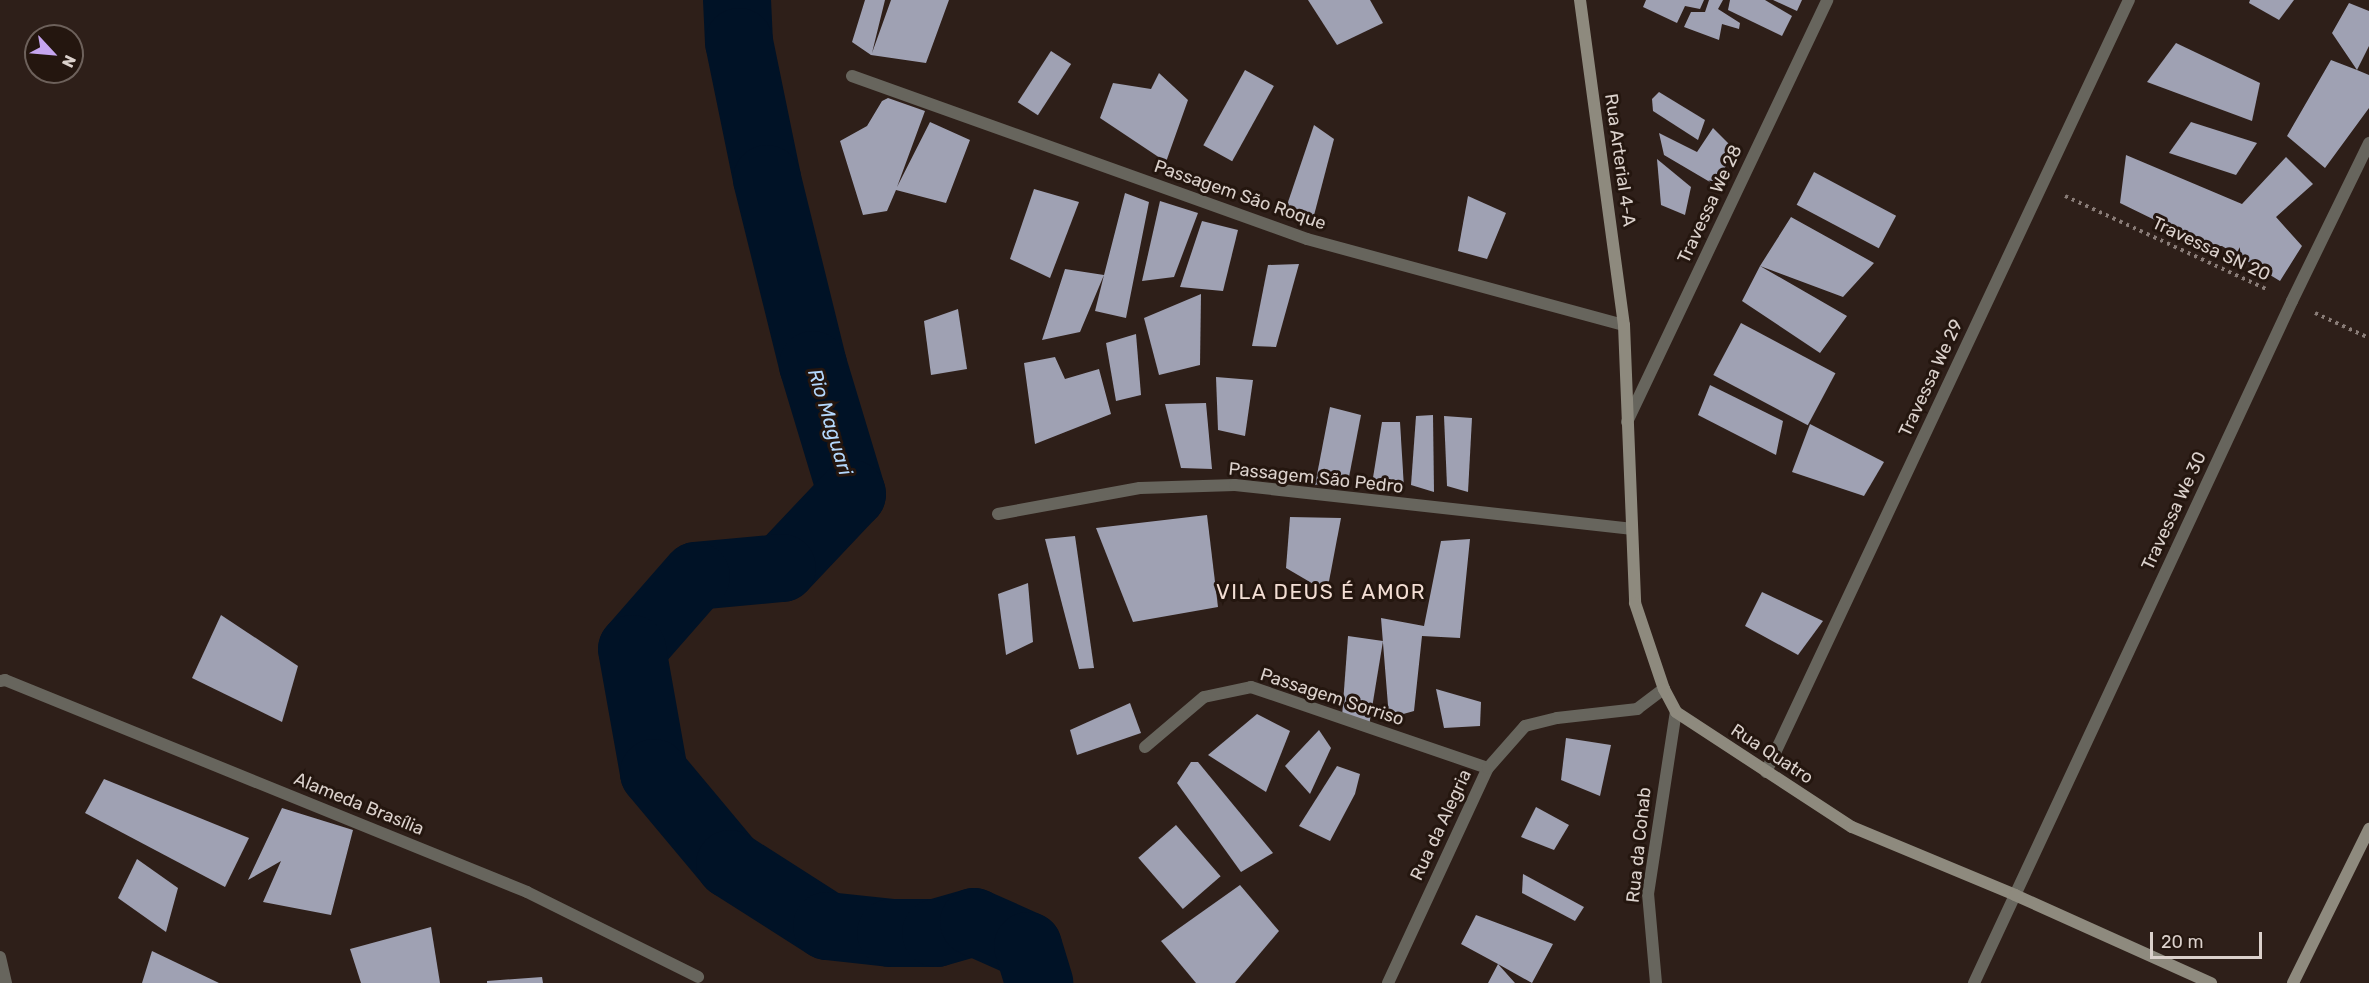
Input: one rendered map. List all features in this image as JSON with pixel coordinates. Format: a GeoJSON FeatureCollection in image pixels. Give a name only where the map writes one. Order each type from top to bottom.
{"type":"FeatureCollection","features":[{"type":"Feature","properties":{"kind":"main road","name":"Rua Arterial 4-A"},"geometry":{"type":"LineString","coordinates":[[1580,0],[1624,325]]}},
{"type":"Feature","properties":{"kind":"main road","name":"Rua Quatro"},"geometry":{"type":"LineString","coordinates":[[1624,325],[1626,423],[1635,603],[1664,689],[1676,712],[1852,827],[2015,895],[2211,983]]}},
{"type":"Feature","properties":{"kind":"main road"},"geometry":{"type":"LineString","coordinates":[[2293,983],[2369,829]]}},
{"type":"Feature","properties":{"kind":"street","name":"Travessa We 28"},"geometry":{"type":"LineString","coordinates":[[1626,423],[1827,0]]}},
{"type":"Feature","properties":{"kind":"street","name":"Travessa We 29"},"geometry":{"type":"LineString","coordinates":[[1766,772],[2129,0]]}},
{"type":"Feature","properties":{"kind":"street","name":"Passagem São Roque"},"geometry":{"type":"LineString","coordinates":[[852,76],[1306,239],[1624,325]]}},
{"type":"Feature","properties":{"kind":"street","name":"Travessa We 30"},"geometry":{"type":"LineString","coordinates":[[1974,983],[2292,301],[2369,143]]}},
{"type":"Feature","properties":{"kind":"street","name":"Passagem São Pedro"},"geometry":{"type":"LineString","coordinates":[[998,514],[1140,488],[1235,485],[1631,529]]}},
{"type":"Feature","properties":{"kind":"street","name":"Alameda Brasília"},"geometry":{"type":"LineString","coordinates":[[0,681],[6,680],[527,892],[698,977]]}},
{"type":"Feature","properties":{"kind":"street","name":"Passagem Sorriso"},"geometry":{"type":"LineString","coordinates":[[1145,747],[1203,697],[1251,687],[1488,768]]}},
{"type":"Feature","properties":{"kind":"street","name":"Rua da Alegria"},"geometry":{"type":"LineString","coordinates":[[1388,983],[1488,768],[1525,726],[1557,718],[1637,709],[1664,689]]}},
{"type":"Feature","properties":{"kind":"street","name":"Rua da Cohab"},"geometry":{"type":"LineString","coordinates":[[1656,983],[1648,894],[1676,712]]}},
{"type":"Feature","properties":{"kind":"street"},"geometry":{"type":"LineString","coordinates":[[0,957],[6,983]]}},
{"type":"Feature","properties":{"kind":"path","name":"Travessa SN 20"},"geometry":{"type":"LineString","coordinates":[[2042,185],[2369,338]]}},
{"type":"Feature","properties":{"kind":"building"},"geometry":{"type":"Polygon","coordinates":[[[865,0],[885,0],[872,53],[891,0],[949,0],[926,63],[871,55],[852,42],[865,0]]]}},
{"type":"Feature","properties":{"kind":"building"},"geometry":{"type":"Polygon","coordinates":[[[1308,0],[1370,0],[1383,23],[1337,45],[1308,0]]]}},
{"type":"Feature","properties":{"kind":"building"},"geometry":{"type":"Polygon","coordinates":[[[1646,0],[1704,0],[1700,9],[1685,6],[1677,23],[1643,7],[1646,0]]]}},
{"type":"Feature","properties":{"kind":"building"},"geometry":{"type":"Polygon","coordinates":[[[1709,0],[1723,0],[1718,9],[1740,23],[1739,29],[1722,24],[1719,40],[1684,27],[1691,12],[1705,12],[1709,0]]]}},
{"type":"Feature","properties":{"kind":"building"},"geometry":{"type":"Polygon","coordinates":[[[1730,0],[1765,0],[1792,16],[1782,36],[1728,10],[1730,0]]]}},
{"type":"Feature","properties":{"kind":"building"},"geometry":{"type":"Polygon","coordinates":[[[1773,0],[1802,0],[1797,11],[1773,0]]]}},
{"type":"Feature","properties":{"kind":"building"},"geometry":{"type":"Polygon","coordinates":[[[2250,0],[2294,0],[2279,20],[2249,3],[2250,0]]]}},
{"type":"Feature","properties":{"kind":"building"},"geometry":{"type":"Polygon","coordinates":[[[2349,3],[2369,11],[2369,46],[2357,70],[2332,33],[2349,3]]]}},
{"type":"Feature","properties":{"kind":"building"},"geometry":{"type":"Polygon","coordinates":[[[2176,43],[2260,83],[2252,121],[2147,82],[2176,43]]]}},
{"type":"Feature","properties":{"kind":"building"},"geometry":{"type":"Polygon","coordinates":[[[1051,51],[1071,64],[1038,115],[1018,102],[1051,51]]]}},
{"type":"Feature","properties":{"kind":"building"},"geometry":{"type":"Polygon","coordinates":[[[2331,60],[2369,75],[2369,108],[2325,168],[2287,136],[2331,60]]]}},
{"type":"Feature","properties":{"kind":"building"},"geometry":{"type":"Polygon","coordinates":[[[1245,70],[1274,86],[1232,161],[1203,145],[1245,70]]]}},
{"type":"Feature","properties":{"kind":"building"},"geometry":{"type":"Polygon","coordinates":[[[1159,73],[1188,100],[1166,162],[1100,118],[1113,83],[1151,89],[1159,73]]]}},
{"type":"Feature","properties":{"kind":"building"},"geometry":{"type":"Polygon","coordinates":[[[1659,92],[1705,120],[1698,140],[1653,111],[1652,99],[1659,92]]]}},
{"type":"Feature","properties":{"kind":"building"},"geometry":{"type":"Polygon","coordinates":[[[888,98],[925,111],[897,187],[930,122],[970,140],[946,203],[896,190],[887,211],[863,215],[840,141],[867,126],[882,101],[888,98]]]}},
{"type":"Feature","properties":{"kind":"building"},"geometry":{"type":"Polygon","coordinates":[[[2191,122],[2257,143],[2236,175],[2169,153],[2191,122]]]}},
{"type":"Feature","properties":{"kind":"building"},"geometry":{"type":"Polygon","coordinates":[[[1314,125],[1334,139],[1312,223],[1285,211],[1314,125]]]}},
{"type":"Feature","properties":{"kind":"building"},"geometry":{"type":"Polygon","coordinates":[[[1713,128],[1735,150],[1715,185],[1664,155],[1659,133],[1697,152],[1713,128]]]}},
{"type":"Feature","properties":{"kind":"building"},"geometry":{"type":"Polygon","coordinates":[[[2126,155],[2242,204],[2286,157],[2313,184],[2276,217],[2302,246],[2280,281],[2222,246],[2208,246],[2120,203],[2126,155]]]}},
{"type":"Feature","properties":{"kind":"building"},"geometry":{"type":"Polygon","coordinates":[[[1657,159],[1691,187],[1685,215],[1661,205],[1657,159]]]}},
{"type":"Feature","properties":{"kind":"building"},"geometry":{"type":"Polygon","coordinates":[[[1814,172],[1896,216],[1879,248],[1797,205],[1814,172]]]}},
{"type":"Feature","properties":{"kind":"building"},"geometry":{"type":"Polygon","coordinates":[[[1034,189],[1079,202],[1050,278],[1010,259],[1034,189]]]}},
{"type":"Feature","properties":{"kind":"building"},"geometry":{"type":"Polygon","coordinates":[[[1125,193],[1149,202],[1126,318],[1095,311],[1125,193]]]}},
{"type":"Feature","properties":{"kind":"building"},"geometry":{"type":"Polygon","coordinates":[[[1468,196],[1506,213],[1487,259],[1458,251],[1468,196]]]}},
{"type":"Feature","properties":{"kind":"building"},"geometry":{"type":"Polygon","coordinates":[[[1160,201],[1198,213],[1174,277],[1142,281],[1160,201]]]}},
{"type":"Feature","properties":{"kind":"building"},"geometry":{"type":"Polygon","coordinates":[[[1791,217],[1874,263],[1843,297],[1760,266],[1791,217]]]}},
{"type":"Feature","properties":{"kind":"building"},"geometry":{"type":"Polygon","coordinates":[[[1202,221],[1238,230],[1223,291],[1180,287],[1202,221]]]}},
{"type":"Feature","properties":{"kind":"building"},"geometry":{"type":"Polygon","coordinates":[[[1299,264],[1276,347],[1252,346],[1268,265],[1299,264]]]}},
{"type":"Feature","properties":{"kind":"building"},"geometry":{"type":"Polygon","coordinates":[[[1760,266],[1847,316],[1820,353],[1742,301],[1760,266]]]}},
{"type":"Feature","properties":{"kind":"building"},"geometry":{"type":"Polygon","coordinates":[[[1065,269],[1104,275],[1080,332],[1042,340],[1065,269]]]}},
{"type":"Feature","properties":{"kind":"building"},"geometry":{"type":"Polygon","coordinates":[[[1201,294],[1200,365],[1159,375],[1144,318],[1201,294]]]}},
{"type":"Feature","properties":{"kind":"building"},"geometry":{"type":"Polygon","coordinates":[[[958,309],[967,369],[931,375],[924,321],[958,309]]]}},
{"type":"Feature","properties":{"kind":"building"},"geometry":{"type":"Polygon","coordinates":[[[1741,323],[1835,373],[1808,425],[1713,375],[1741,323]]]}},
{"type":"Feature","properties":{"kind":"building"},"geometry":{"type":"Polygon","coordinates":[[[1136,334],[1141,395],[1116,401],[1106,343],[1136,334]]]}},
{"type":"Feature","properties":{"kind":"building"},"geometry":{"type":"Polygon","coordinates":[[[1055,357],[1065,379],[1099,369],[1111,414],[1035,444],[1024,363],[1055,357]]]}},
{"type":"Feature","properties":{"kind":"building"},"geometry":{"type":"Polygon","coordinates":[[[1216,377],[1253,380],[1245,436],[1218,430],[1216,377]]]}},
{"type":"Feature","properties":{"kind":"building"},"geometry":{"type":"Polygon","coordinates":[[[1710,385],[1783,421],[1776,455],[1698,415],[1710,385]]]}},
{"type":"Feature","properties":{"kind":"building"},"geometry":{"type":"Polygon","coordinates":[[[1206,403],[1212,469],[1181,468],[1165,404],[1206,403]]]}},
{"type":"Feature","properties":{"kind":"building"},"geometry":{"type":"Polygon","coordinates":[[[1330,407],[1361,415],[1349,477],[1315,485],[1330,407]]]}},
{"type":"Feature","properties":{"kind":"building"},"geometry":{"type":"Polygon","coordinates":[[[1433,415],[1434,492],[1411,485],[1416,416],[1433,415]]]}},
{"type":"Feature","properties":{"kind":"building"},"geometry":{"type":"Polygon","coordinates":[[[1444,416],[1472,418],[1468,492],[1447,486],[1444,416]]]}},
{"type":"Feature","properties":{"kind":"building"},"geometry":{"type":"Polygon","coordinates":[[[1382,422],[1400,422],[1404,488],[1371,490],[1382,422]]]}},
{"type":"Feature","properties":{"kind":"building"},"geometry":{"type":"Polygon","coordinates":[[[1810,424],[1884,462],[1864,496],[1792,472],[1810,424]]]}},
{"type":"Feature","properties":{"kind":"building"},"geometry":{"type":"Polygon","coordinates":[[[1207,515],[1218,607],[1133,622],[1096,528],[1207,515]]]}},
{"type":"Feature","properties":{"kind":"building"},"geometry":{"type":"Polygon","coordinates":[[[1290,517],[1341,518],[1327,592],[1286,568],[1290,517]]]}},
{"type":"Feature","properties":{"kind":"building"},"geometry":{"type":"Polygon","coordinates":[[[1075,536],[1094,668],[1079,669],[1045,539],[1075,536]]]}},
{"type":"Feature","properties":{"kind":"building"},"geometry":{"type":"Polygon","coordinates":[[[1470,539],[1460,638],[1422,636],[1414,711],[1389,718],[1381,618],[1424,626],[1441,541],[1470,539]]]}},
{"type":"Feature","properties":{"kind":"building"},"geometry":{"type":"Polygon","coordinates":[[[1028,583],[1033,642],[1006,655],[998,594],[1028,583]]]}},
{"type":"Feature","properties":{"kind":"building"},"geometry":{"type":"Polygon","coordinates":[[[1762,592],[1823,621],[1798,655],[1745,626],[1762,592]]]}},
{"type":"Feature","properties":{"kind":"building"},"geometry":{"type":"Polygon","coordinates":[[[221,615],[298,666],[282,722],[192,678],[221,615]]]}},
{"type":"Feature","properties":{"kind":"building"},"geometry":{"type":"Polygon","coordinates":[[[1348,636],[1383,641],[1369,726],[1342,717],[1348,636]]]}},
{"type":"Feature","properties":{"kind":"building"},"geometry":{"type":"Polygon","coordinates":[[[1436,689],[1481,702],[1480,726],[1444,728],[1436,689]]]}},
{"type":"Feature","properties":{"kind":"building"},"geometry":{"type":"Polygon","coordinates":[[[1130,703],[1141,733],[1077,755],[1070,730],[1130,703]]]}},
{"type":"Feature","properties":{"kind":"building"},"geometry":{"type":"Polygon","coordinates":[[[1257,714],[1290,731],[1266,792],[1208,755],[1257,714]]]}},
{"type":"Feature","properties":{"kind":"building"},"geometry":{"type":"Polygon","coordinates":[[[1319,730],[1331,748],[1310,794],[1285,766],[1319,730]]]}},
{"type":"Feature","properties":{"kind":"building"},"geometry":{"type":"Polygon","coordinates":[[[1566,738],[1611,745],[1600,796],[1561,780],[1566,738]]]}},
{"type":"Feature","properties":{"kind":"building"},"geometry":{"type":"Polygon","coordinates":[[[1191,762],[1198,762],[1273,853],[1241,872],[1177,783],[1191,762]]]}},
{"type":"Feature","properties":{"kind":"building"},"geometry":{"type":"Polygon","coordinates":[[[1337,766],[1360,774],[1355,794],[1330,841],[1299,826],[1337,766]]]}},
{"type":"Feature","properties":{"kind":"building"},"geometry":{"type":"Polygon","coordinates":[[[104,779],[249,838],[225,887],[85,813],[104,779]]]}},
{"type":"Feature","properties":{"kind":"building"},"geometry":{"type":"Polygon","coordinates":[[[1536,807],[1569,825],[1554,850],[1521,837],[1536,807]]]}},
{"type":"Feature","properties":{"kind":"building"},"geometry":{"type":"Polygon","coordinates":[[[282,808],[353,830],[331,915],[263,902],[281,861],[248,880],[282,808]]]}},
{"type":"Feature","properties":{"kind":"building"},"geometry":{"type":"Polygon","coordinates":[[[1176,825],[1221,876],[1183,909],[1138,858],[1176,825]]]}},
{"type":"Feature","properties":{"kind":"building"},"geometry":{"type":"Polygon","coordinates":[[[137,859],[178,888],[166,932],[118,898],[137,859]]]}},
{"type":"Feature","properties":{"kind":"building"},"geometry":{"type":"Polygon","coordinates":[[[1523,874],[1584,907],[1575,921],[1522,893],[1523,874]]]}},
{"type":"Feature","properties":{"kind":"building"},"geometry":{"type":"Polygon","coordinates":[[[1240,885],[1279,931],[1235,983],[1196,983],[1161,941],[1240,885]]]}},
{"type":"Feature","properties":{"kind":"building"},"geometry":{"type":"Polygon","coordinates":[[[1476,915],[1553,944],[1532,983],[1461,944],[1476,915]]]}},
{"type":"Feature","properties":{"kind":"building"},"geometry":{"type":"Polygon","coordinates":[[[431,927],[440,983],[361,983],[350,949],[431,927]]]}},
{"type":"Feature","properties":{"kind":"building"},"geometry":{"type":"Polygon","coordinates":[[[152,951],[219,983],[142,983],[152,951]]]}},
{"type":"Feature","properties":{"kind":"building"},"geometry":{"type":"Polygon","coordinates":[[[1498,964],[1515,983],[1488,983],[1498,964]]]}},
{"type":"Feature","properties":{"kind":"building"},"geometry":{"type":"Polygon","coordinates":[[[542,977],[543,983],[487,983],[487,981],[542,977]]]}},
{"type":"Feature","properties":{"kind":"waterway","name":"Rio Maguari"},"geometry":{"type":"LineString","coordinates":[[737,0],[739,42],[767,179],[813,365],[852,494],[782,568],[696,576],[632,649],[654,773],[730,864],[827,926],[891,933],[936,933],[974,922],[1028,946],[1039,983]]}},
{"type":"Feature","properties":{"kind":"district","name":"VILA DEUS É AMOR"},"geometry":{"type":"Point","coordinates":[1321,592]}}]}
